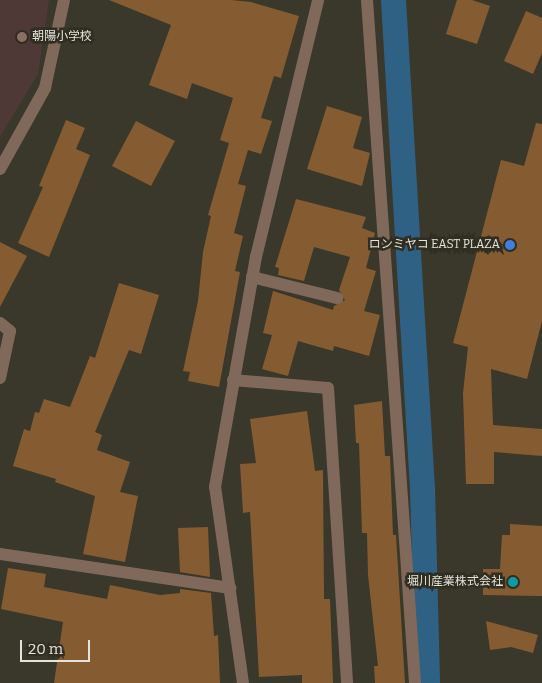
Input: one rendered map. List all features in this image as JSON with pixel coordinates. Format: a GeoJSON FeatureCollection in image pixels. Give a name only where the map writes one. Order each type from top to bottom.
{"type":"FeatureCollection","features":[{"type":"Feature","properties":{"kind":"street"},"geometry":{"type":"LineString","coordinates":[[0,169],[45,88],[64,0]]}},
{"type":"Feature","properties":{"kind":"street"},"geometry":{"type":"LineString","coordinates":[[243,683],[231,588],[215,487],[252,277],[318,0]]}},
{"type":"Feature","properties":{"kind":"street"},"geometry":{"type":"LineString","coordinates":[[368,0],[415,683]]}},
{"type":"Feature","properties":{"kind":"street"},"geometry":{"type":"LineString","coordinates":[[252,277],[337,298]]}},
{"type":"Feature","properties":{"kind":"street"},"geometry":{"type":"LineString","coordinates":[[0,323],[10,330],[0,378]]}},
{"type":"Feature","properties":{"kind":"street"},"geometry":{"type":"LineString","coordinates":[[233,380],[328,388],[347,683]]}},
{"type":"Feature","properties":{"kind":"street"},"geometry":{"type":"LineString","coordinates":[[0,554],[231,588]]}},
{"type":"Feature","properties":{"kind":"shaded area","name":"朝陽小学校"},"geometry":{"type":"Polygon","coordinates":[[[0,0],[49,0],[38,74],[0,137],[0,0]]]}},
{"type":"Feature","properties":{"kind":"building"},"geometry":{"type":"Polygon","coordinates":[[[109,0],[231,0],[251,2],[299,16],[281,78],[274,76],[261,118],[272,121],[261,154],[248,150],[238,184],[246,186],[234,233],[243,236],[235,271],[240,272],[219,387],[188,381],[190,372],[183,371],[198,301],[203,252],[211,216],[208,215],[229,143],[220,140],[233,98],[192,83],[187,99],[149,85],[171,25],[109,0]]]}},
{"type":"Feature","properties":{"kind":"building"},"geometry":{"type":"Polygon","coordinates":[[[457,0],[472,0],[490,6],[477,44],[446,34],[457,0]]]}},
{"type":"Feature","properties":{"kind":"building"},"geometry":{"type":"Polygon","coordinates":[[[526,11],[542,18],[542,53],[533,74],[504,61],[526,11]]]}},
{"type":"Feature","properties":{"kind":"building"},"geometry":{"type":"Polygon","coordinates":[[[327,106],[362,117],[353,148],[370,153],[362,186],[307,169],[327,106]]]}},
{"type":"Feature","properties":{"kind":"building"},"geometry":{"type":"Polygon","coordinates":[[[66,120],[85,128],[76,149],[90,155],[49,257],[18,243],[43,187],[39,186],[66,120]]]}},
{"type":"Feature","properties":{"kind":"building"},"geometry":{"type":"Polygon","coordinates":[[[136,121],[175,141],[151,186],[112,166],[136,121]]]}},
{"type":"Feature","properties":{"kind":"building","name":"ロンミヤコ EAST PLAZA"},"geometry":{"type":"Polygon","coordinates":[[[536,123],[542,124],[542,321],[527,379],[491,369],[493,425],[542,429],[542,456],[494,452],[494,484],[466,484],[463,393],[468,347],[453,343],[501,160],[524,166],[536,123]]]}},
{"type":"Feature","properties":{"kind":"building"},"geometry":{"type":"Polygon","coordinates":[[[296,199],[366,217],[362,228],[375,233],[366,268],[376,271],[364,311],[380,315],[369,356],[334,346],[333,351],[298,341],[288,376],[262,369],[272,335],[263,333],[273,291],[333,310],[334,306],[345,300],[339,290],[350,257],[314,247],[304,281],[278,275],[279,268],[275,267],[296,199]]]}},
{"type":"Feature","properties":{"kind":"building"},"geometry":{"type":"Polygon","coordinates":[[[0,242],[27,256],[0,307],[0,242]]]}},
{"type":"Feature","properties":{"kind":"building"},"geometry":{"type":"Polygon","coordinates":[[[119,283],[159,295],[141,354],[129,350],[95,432],[102,435],[97,450],[130,462],[120,492],[138,496],[125,562],[83,554],[95,496],[55,482],[56,479],[13,466],[24,429],[30,431],[35,412],[39,413],[44,399],[70,407],[90,356],[95,358],[119,283]]]}},
{"type":"Feature","properties":{"kind":"building"},"geometry":{"type":"Polygon","coordinates":[[[382,401],[385,456],[390,456],[393,535],[396,535],[405,683],[375,683],[374,666],[378,666],[368,575],[367,533],[362,533],[359,443],[356,443],[354,405],[382,401]]]}},
{"type":"Feature","properties":{"kind":"building"},"geometry":{"type":"Polygon","coordinates":[[[307,411],[315,471],[323,470],[324,599],[330,599],[333,683],[302,683],[302,675],[259,677],[250,512],[243,513],[240,464],[256,463],[250,419],[307,411]]]}},
{"type":"Feature","properties":{"kind":"building"},"geometry":{"type":"Polygon","coordinates":[[[510,524],[542,526],[542,596],[483,595],[483,569],[500,569],[502,535],[510,535],[510,524]]]}},
{"type":"Feature","properties":{"kind":"building"},"geometry":{"type":"Polygon","coordinates":[[[208,527],[210,577],[180,572],[178,528],[208,527]]]}},
{"type":"Feature","properties":{"kind":"building"},"geometry":{"type":"Polygon","coordinates":[[[8,568],[46,574],[44,587],[107,599],[110,585],[160,595],[180,593],[180,589],[211,593],[214,636],[218,635],[220,683],[54,683],[63,622],[1,609],[8,568]]]}},
{"type":"Feature","properties":{"kind":"building"},"geometry":{"type":"Polygon","coordinates":[[[486,621],[538,635],[533,653],[511,647],[490,650],[486,621]]]}},
{"type":"Feature","properties":{"kind":"waterway"},"geometry":{"type":"LineString","coordinates":[[393,0],[422,488],[427,683]]}},
{"type":"Feature","properties":{"kind":"place","name":"朝陽小学校"},"geometry":{"type":"Point","coordinates":[22,37]}},
{"type":"Feature","properties":{"kind":"place","name":"ロンミヤコ EAST PLAZA"},"geometry":{"type":"Point","coordinates":[510,245]}},
{"type":"Feature","properties":{"kind":"place","name":"堀川産業株式会社"},"geometry":{"type":"Point","coordinates":[513,582]}}]}
